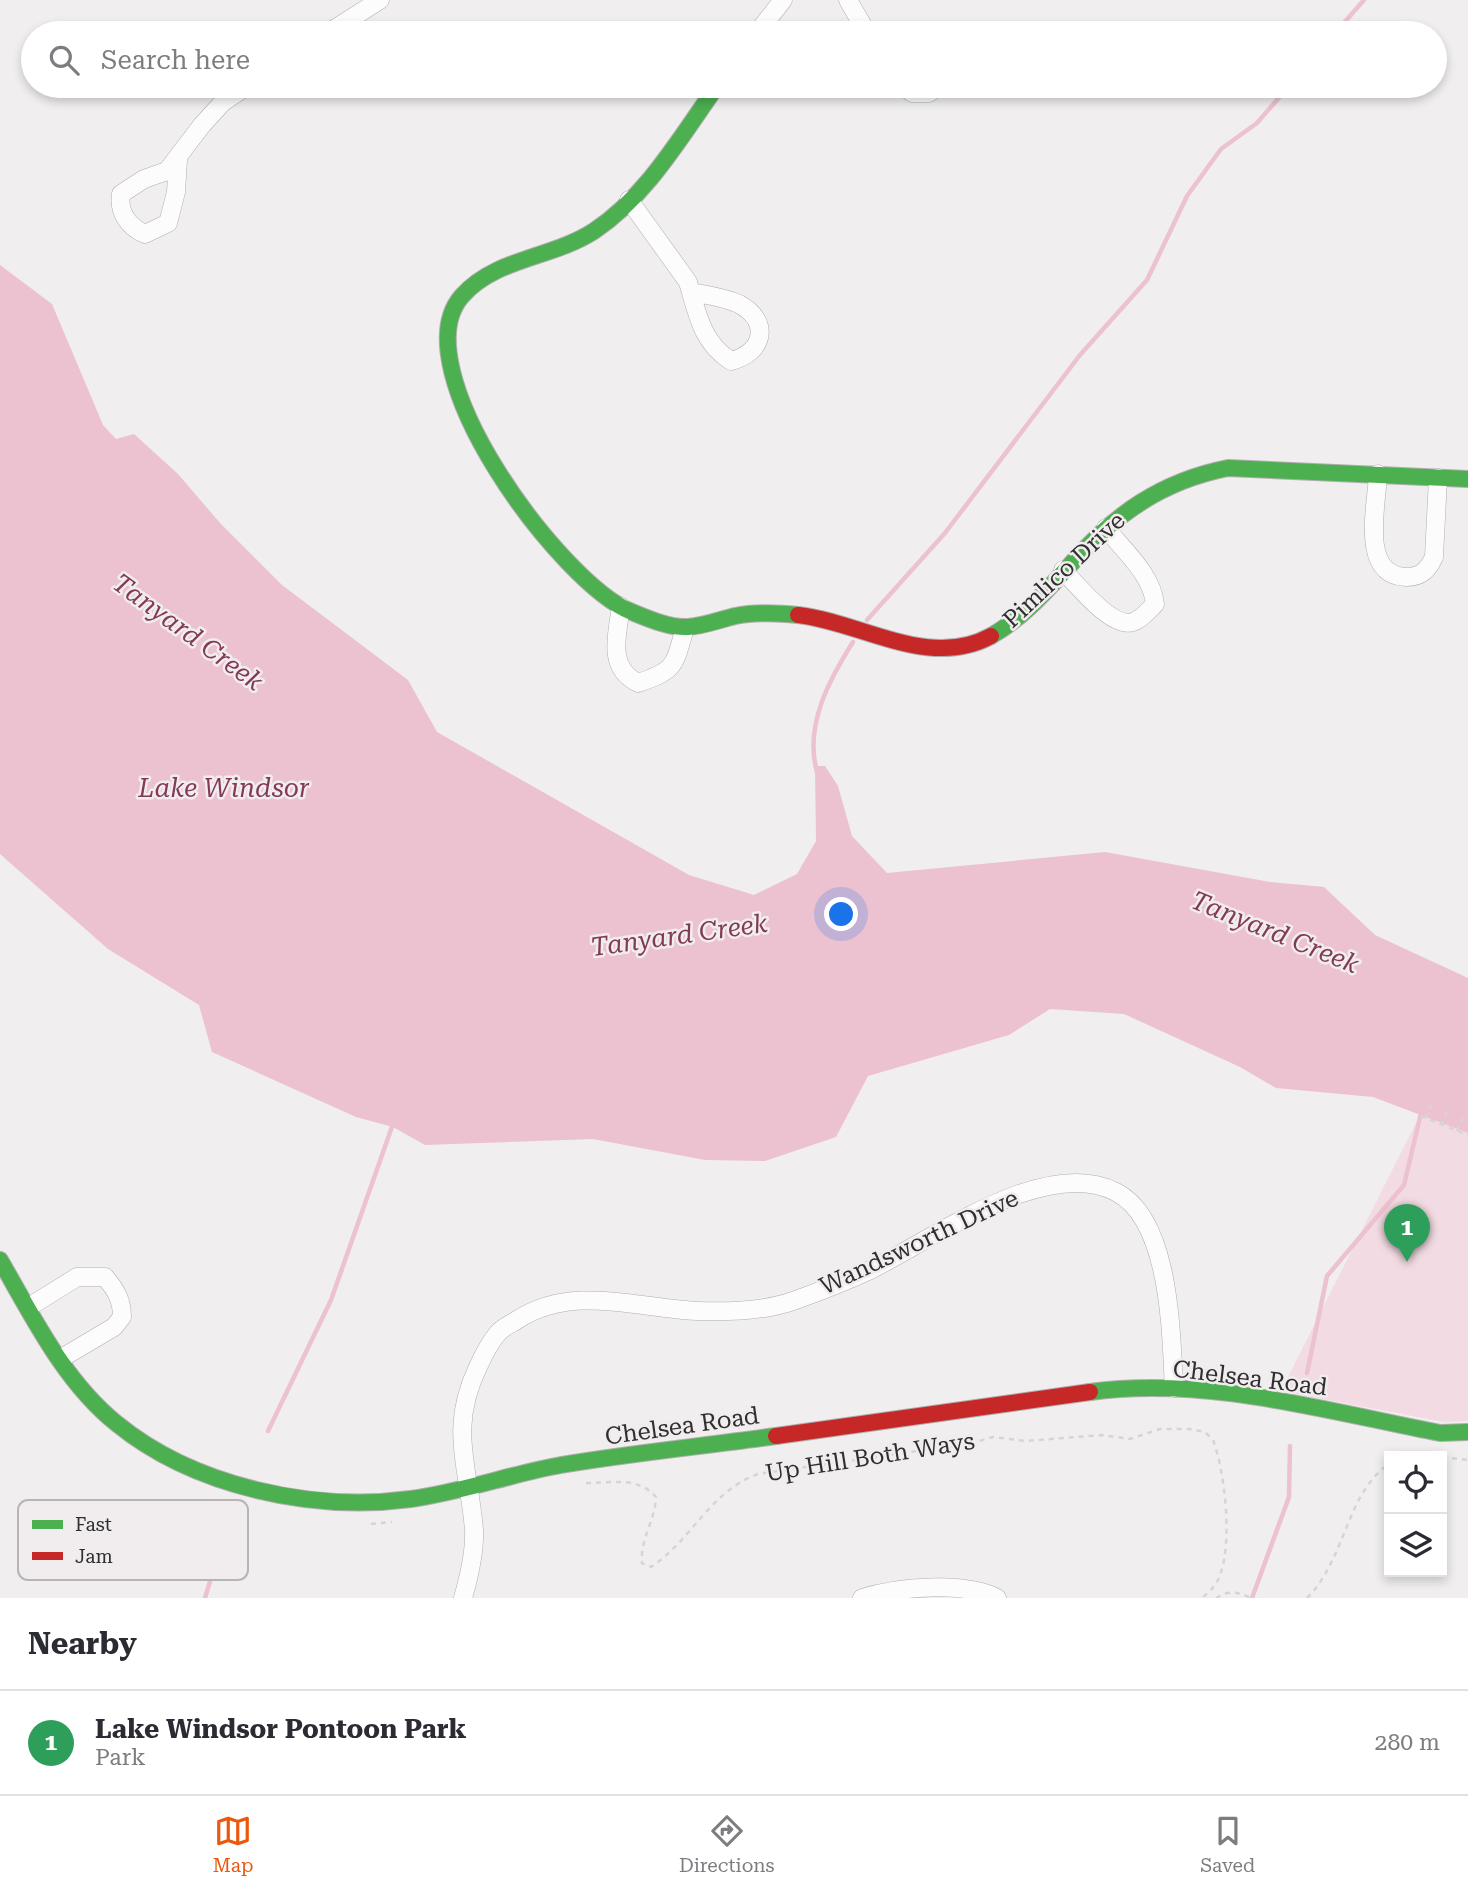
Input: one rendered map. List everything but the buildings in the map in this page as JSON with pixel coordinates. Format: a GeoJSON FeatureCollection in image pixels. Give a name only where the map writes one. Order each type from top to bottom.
{"type":"FeatureCollection","features":[{"type":"Feature","properties":{"kind":"street"},"geometry":{"type":"LineString","coordinates":[[347,21],[380,0]]}},
{"type":"Feature","properties":{"kind":"street"},"geometry":{"type":"LineString","coordinates":[[766,21],[783,0]]}},
{"type":"Feature","properties":{"kind":"street"},"geometry":{"type":"LineString","coordinates":[[848,0],[860,21]]}},
{"type":"Feature","properties":{"kind":"street"},"geometry":{"type":"LineString","coordinates":[[178,159],[202,125],[229,98]]}},
{"type":"Feature","properties":{"kind":"street"},"geometry":{"type":"LineString","coordinates":[[621,607],[615,649],[617,661],[628,678],[638,683],[666,673],[674,664],[685,628],[621,607],[567,561],[503,483],[470,423],[447,355],[446,333],[451,312],[464,293],[526,259],[574,242],[604,224],[629,200],[708,98]]}},
{"type":"Feature","properties":{"kind":"street"},"geometry":{"type":"LineString","coordinates":[[629,200],[688,282],[691,292]]}},
{"type":"Feature","properties":{"kind":"street","name":"Pimlico Drive"},"geometry":{"type":"LineString","coordinates":[[685,628],[744,614],[794,614],[920,647],[961,647],[989,638],[1015,621],[1106,527],[1154,492],[1189,474],[1228,468],[1468,479]]}},
{"type":"Feature","properties":{"kind":"street"},"geometry":{"type":"LineString","coordinates":[[1378,474],[1375,549],[1380,563],[1388,573],[1405,577],[1420,575],[1429,568],[1434,557],[1438,478]]}},
{"type":"Feature","properties":{"kind":"street"},"geometry":{"type":"LineString","coordinates":[[1063,570],[1111,618],[1121,622],[1134,622],[1155,604],[1154,593],[1148,580],[1106,527]]}},
{"type":"Feature","properties":{"kind":"street","name":"Wandsworth Drive"},"geometry":{"type":"LineString","coordinates":[[463,1598],[470,1573],[474,1532],[461,1429],[465,1393],[499,1332],[532,1311],[579,1299],[695,1311],[737,1310],[790,1302],[866,1272],[1010,1196],[1054,1183],[1092,1182],[1119,1193],[1140,1213],[1154,1241],[1170,1317],[1174,1388]]}},
{"type":"Feature","properties":{"kind":"street","name":"Chelsea Road"},"geometry":{"type":"LineString","coordinates":[[0,1260],[60,1359],[87,1396],[123,1428],[167,1455],[215,1476],[282,1496],[339,1502],[409,1499],[549,1466],[1091,1392],[1174,1388],[1266,1399],[1440,1433],[1468,1432]]}},
{"type":"Feature","properties":{"kind":"street"},"geometry":{"type":"LineString","coordinates":[[29,1307],[77,1277],[105,1277],[115,1289],[122,1303],[122,1317],[114,1326],[60,1359]]}},
{"type":"Feature","properties":{"kind":"street"},"geometry":{"type":"LineString","coordinates":[[862,1598],[900,1590],[967,1588],[996,1598]]}},
{"type":"Feature","properties":{"kind":"path"},"geometry":{"type":"LineString","coordinates":[[1425,1118],[1431,1105]]}},
{"type":"Feature","properties":{"kind":"path"},"geometry":{"type":"LineString","coordinates":[[1441,1125],[1447,1111]]}},
{"type":"Feature","properties":{"kind":"path"},"geometry":{"type":"LineString","coordinates":[[1421,1116],[1468,1135]]}},
{"type":"Feature","properties":{"kind":"path"},"geometry":{"type":"LineString","coordinates":[[1457,1131],[1463,1118]]}},
{"type":"Feature","properties":{"kind":"path","name":"Up Hill Both Ways"},"geometry":{"type":"LineString","coordinates":[[583,1483],[632,1482],[648,1487],[656,1497],[655,1515],[641,1548],[642,1563],[651,1567],[670,1555],[712,1502],[741,1480],[758,1474],[917,1451],[940,1445],[958,1447],[993,1437],[1025,1441],[1102,1435],[1130,1439],[1160,1429],[1189,1429],[1205,1432],[1213,1440],[1225,1515],[1222,1570],[1215,1587],[1202,1598]]}},
{"type":"Feature","properties":{"kind":"path"},"geometry":{"type":"LineString","coordinates":[[1447,1458],[1468,1460]]}},
{"type":"Feature","properties":{"kind":"path"},"geometry":{"type":"LineString","coordinates":[[1307,1598],[1320,1586],[1351,1522],[1358,1497],[1374,1474],[1384,1467]]}},
{"type":"Feature","properties":{"kind":"path"},"geometry":{"type":"LineString","coordinates":[[1216,1598],[1223,1593],[1240,1592],[1251,1598]]}},
{"type":"Feature","properties":{"kind":"shaded area"},"geometry":{"type":"Polygon","coordinates":[[[1420,1115],[1468,1133],[1468,1421],[1444,1422],[1281,1391],[1420,1115]]]}},
{"type":"Feature","properties":{"kind":"water","name":"Lake Windsor"},"geometry":{"type":"Polygon","coordinates":[[[0,265],[52,304],[103,425],[116,439],[134,434],[178,474],[220,523],[282,585],[408,680],[437,732],[689,875],[754,895],[797,874],[816,841],[815,766],[825,766],[838,786],[852,836],[887,873],[1105,852],[1270,882],[1324,887],[1375,935],[1468,978],[1468,1133],[1373,1097],[1276,1088],[1240,1067],[1124,1014],[1050,1009],[1009,1035],[868,1076],[836,1137],[765,1161],[705,1160],[593,1139],[425,1145],[393,1127],[356,1117],[212,1052],[199,1005],[108,949],[0,854],[0,265]]]}},
{"type":"Feature","properties":{"kind":"waterway"},"geometry":{"type":"LineString","coordinates":[[1346,21],[1364,0]]}},
{"type":"Feature","properties":{"kind":"waterway"},"geometry":{"type":"LineString","coordinates":[[867,620],[945,533],[1080,355],[1147,280],[1187,196],[1221,149],[1257,123],[1279,98]]}},
{"type":"Feature","properties":{"kind":"waterway"},"geometry":{"type":"LineString","coordinates":[[817,772],[814,755],[816,721],[835,672],[853,642]]}},
{"type":"Feature","properties":{"kind":"waterway"},"geometry":{"type":"LineString","coordinates":[[1307,1373],[1327,1276],[1404,1185],[1422,1109]]}},
{"type":"Feature","properties":{"kind":"waterway"},"geometry":{"type":"LineString","coordinates":[[268,1431],[331,1300],[394,1121]]}},
{"type":"Feature","properties":{"kind":"waterway"},"geometry":{"type":"LineString","coordinates":[[1252,1598],[1289,1497],[1290,1446]]}},
{"type":"Feature","properties":{"kind":"waterway"},"geometry":{"type":"LineString","coordinates":[[205,1598],[210,1580]]}},
{"type":"Feature","properties":{"kind":"traffic: fast"},"geometry":{"type":"LineString","coordinates":[[709,98],[647,183],[613,217],[578,240],[491,274],[475,283],[462,296],[448,329],[452,372],[470,420],[497,470],[531,519],[567,561],[602,594],[632,612],[681,627],[750,614],[798,615]]}},
{"type":"Feature","properties":{"kind":"traffic: fast"},"geometry":{"type":"LineString","coordinates":[[991,636],[1024,612],[1088,546],[1123,515],[1141,502],[1182,481],[1228,468],[1468,479]]}},
{"type":"Feature","properties":{"kind":"traffic: fast"},"geometry":{"type":"LineString","coordinates":[[0,1260],[37,1326],[65,1368],[97,1406],[147,1445],[181,1464],[256,1490],[335,1502],[411,1499],[561,1465],[776,1436]]}},
{"type":"Feature","properties":{"kind":"traffic: fast"},"geometry":{"type":"LineString","coordinates":[[1090,1392],[1134,1388],[1222,1392],[1310,1406],[1440,1433],[1468,1432]]}},
{"type":"Feature","properties":{"kind":"traffic: jam"},"geometry":{"type":"LineString","coordinates":[[798,615],[919,646],[944,648],[967,645],[991,636]]}},
{"type":"Feature","properties":{"kind":"traffic: jam"},"geometry":{"type":"LineString","coordinates":[[776,1436],[1090,1392]]}},
{"type":"Feature","properties":{"kind":"place","name":"Lake Windsor Pontoon Park"},"geometry":{"type":"Point","coordinates":[1407,1262]}},
{"type":"Feature","properties":{"kind":"water label","name":"Tanyard Creek"},"geometry":{"type":"Point","coordinates":[188,632]}},
{"type":"Feature","properties":{"kind":"water label","name":"Tanyard Creek"},"geometry":{"type":"Point","coordinates":[1275,932]}},
{"type":"Feature","properties":{"kind":"water label","name":"Tanyard Creek"},"geometry":{"type":"Point","coordinates":[679,935]}}]}
